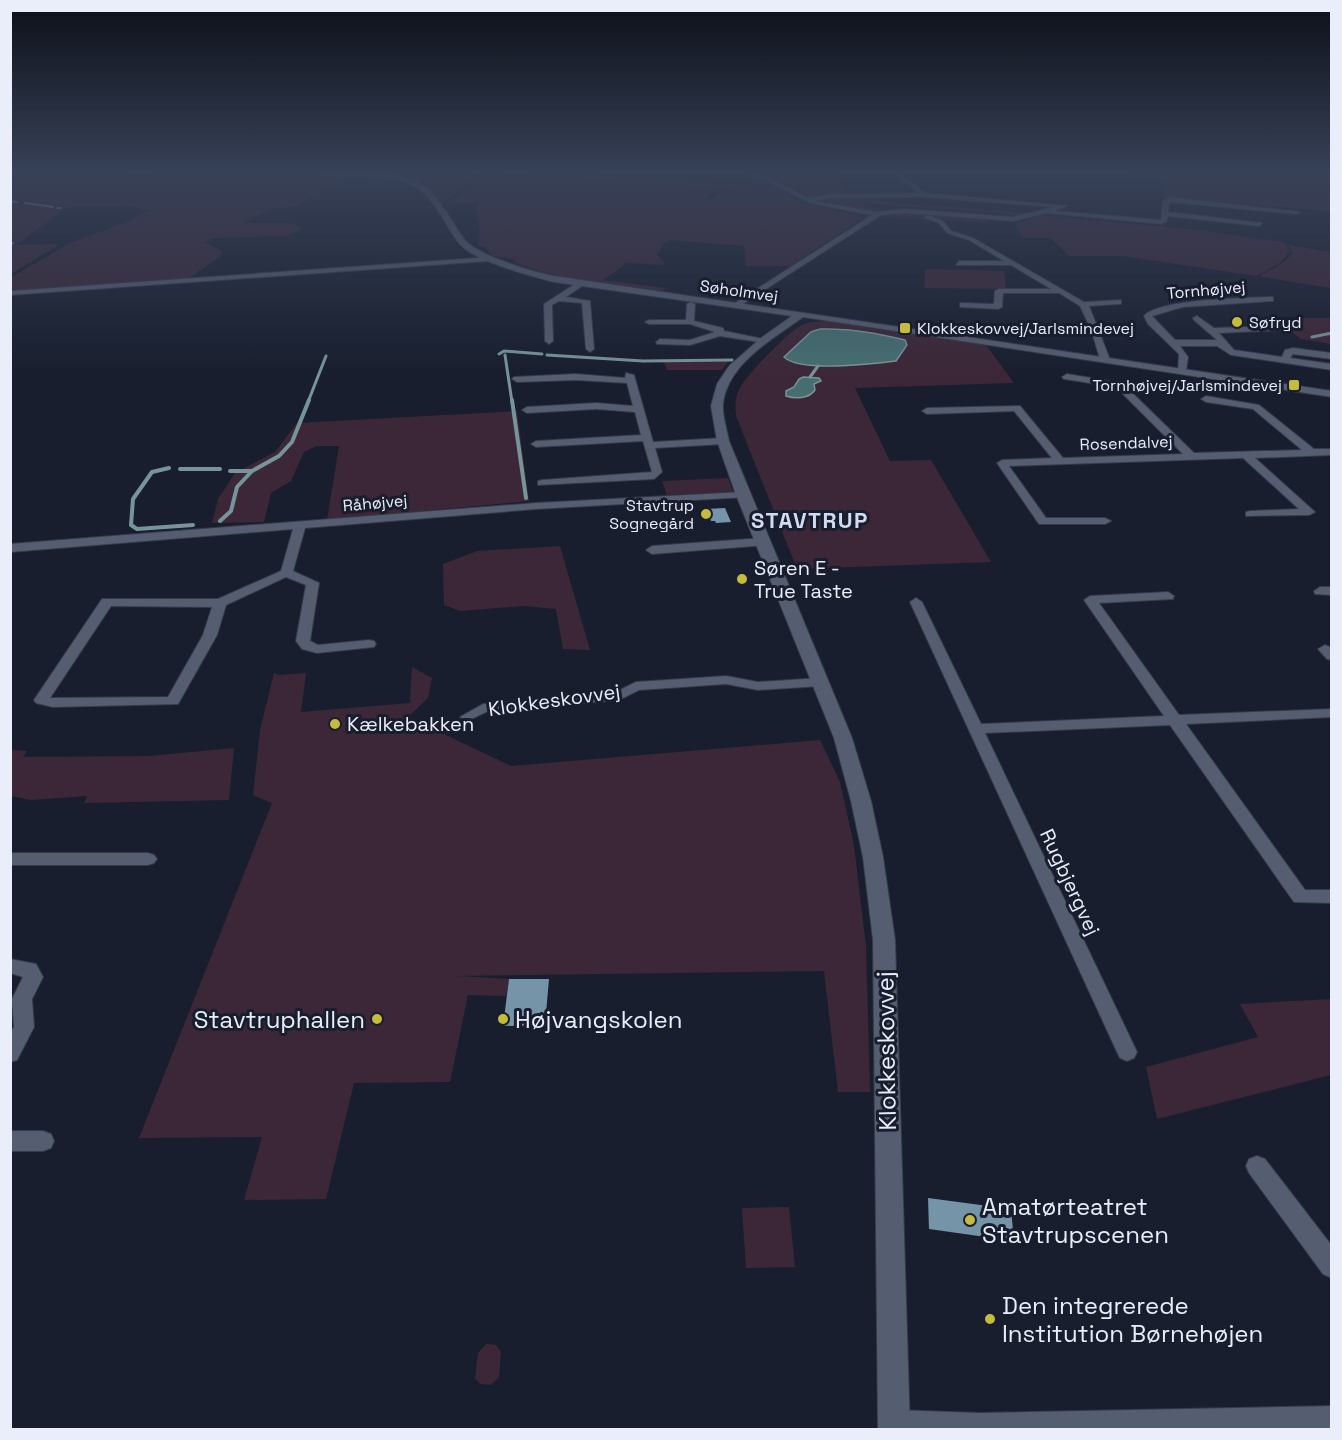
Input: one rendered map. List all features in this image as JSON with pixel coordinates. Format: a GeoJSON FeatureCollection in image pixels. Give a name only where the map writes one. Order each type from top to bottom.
{"type":"FeatureCollection","features":[{"type":"Feature","properties":{"kind":"street","name":"Søholmvej"},"geometry":{"type":"LineString","coordinates":[[461,240],[468,248],[489,259],[538,276],[581,284],[801,314],[1332,394]]}},
{"type":"Feature","properties":{"kind":"street"},"geometry":{"type":"LineString","coordinates":[[738,305],[837,240]]}},
{"type":"Feature","properties":{"kind":"street"},"geometry":{"type":"LineString","coordinates":[[973,240],[1064,291],[1089,309],[1092,327],[1104,359]]}},
{"type":"Feature","properties":{"kind":"street"},"geometry":{"type":"LineString","coordinates":[[10,293],[489,259]]}},
{"type":"Feature","properties":{"kind":"street"},"geometry":{"type":"LineString","coordinates":[[960,263],[1013,263]]}},
{"type":"Feature","properties":{"kind":"street"},"geometry":{"type":"LineString","coordinates":[[549,341],[547,307],[557,298],[581,284]]}},
{"type":"Feature","properties":{"kind":"street"},"geometry":{"type":"LineString","coordinates":[[963,305],[998,307],[999,291],[1064,291]]}},
{"type":"Feature","properties":{"kind":"street"},"geometry":{"type":"LineString","coordinates":[[557,298],[586,302],[590,349]]}},
{"type":"Feature","properties":{"kind":"street","name":"Tornhøjvej"},"geometry":{"type":"LineString","coordinates":[[1181,371],[1184,357],[1151,322],[1148,316],[1152,312],[1183,305],[1270,299]]}},
{"type":"Feature","properties":{"kind":"street"},"geometry":{"type":"LineString","coordinates":[[1083,304],[1118,302]]}},
{"type":"Feature","properties":{"kind":"street"},"geometry":{"type":"LineString","coordinates":[[690,322],[691,304]]}},
{"type":"Feature","properties":{"kind":"street","name":"Klokkeskovvej"},"geometry":{"type":"LineString","coordinates":[[801,314],[765,340],[733,368],[720,392],[717,406],[723,441],[742,495],[843,738],[861,801],[873,857],[884,940],[894,1427]]}},
{"type":"Feature","properties":{"kind":"street","name":"Tornhøjvej"},"geometry":{"type":"LineString","coordinates":[[1197,318],[1225,343],[1219,343]]}},
{"type":"Feature","properties":{"kind":"street"},"geometry":{"type":"LineString","coordinates":[[649,322],[690,322],[716,328],[720,330],[719,333]]}},
{"type":"Feature","properties":{"kind":"street"},"geometry":{"type":"LineString","coordinates":[[1212,331],[1281,328]]}},
{"type":"Feature","properties":{"kind":"street"},"geometry":{"type":"LineString","coordinates":[[660,342],[679,345],[719,333],[765,340]]}},
{"type":"Feature","properties":{"kind":"street"},"geometry":{"type":"LineString","coordinates":[[1173,343],[1219,343],[1231,352],[1332,367]]}},
{"type":"Feature","properties":{"kind":"street"},"geometry":{"type":"LineString","coordinates":[[1285,360],[1288,352],[1293,351],[1332,356]]}},
{"type":"Feature","properties":{"kind":"street","name":"Rosendalvej"},"geometry":{"type":"LineString","coordinates":[[1067,377],[1119,385],[1192,457]]}},
{"type":"Feature","properties":{"kind":"street"},"geometry":{"type":"LineString","coordinates":[[517,379],[630,378],[657,472],[654,476],[542,483]]}},
{"type":"Feature","properties":{"kind":"street"},"geometry":{"type":"LineString","coordinates":[[1206,399],[1256,407],[1312,453]]}},
{"type":"Feature","properties":{"kind":"street"},"geometry":{"type":"LineString","coordinates":[[527,410],[597,406],[639,409]]}},
{"type":"Feature","properties":{"kind":"street","name":"Rosendalvej"},"geometry":{"type":"LineString","coordinates":[[927,411],[1017,408],[1061,462]]}},
{"type":"Feature","properties":{"kind":"street"},"geometry":{"type":"LineString","coordinates":[[536,444],[723,441]]}},
{"type":"Feature","properties":{"kind":"street","name":"Rosendalvej"},"geometry":{"type":"LineString","coordinates":[[1105,521],[1043,522],[1002,463],[1332,452]]}},
{"type":"Feature","properties":{"kind":"street"},"geometry":{"type":"LineString","coordinates":[[1246,455],[1309,512],[1250,514]]}},
{"type":"Feature","properties":{"kind":"street","name":"Råhøjvej"},"geometry":{"type":"LineString","coordinates":[[10,548],[557,504],[742,495]]}},
{"type":"Feature","properties":{"kind":"street"},"geometry":{"type":"LineString","coordinates":[[220,603],[210,635],[173,701],[53,703],[41,700],[107,602],[220,603],[286,573],[290,566],[300,525]]}},
{"type":"Feature","properties":{"kind":"street"},"geometry":{"type":"LineString","coordinates":[[652,550],[763,542]]}},
{"type":"Feature","properties":{"kind":"street"},"geometry":{"type":"LineString","coordinates":[[286,573],[313,583],[303,641],[307,646],[317,649],[369,644]]}},
{"type":"Feature","properties":{"kind":"street"},"geometry":{"type":"LineString","coordinates":[[1168,596],[1090,600],[1300,897],[1332,896]]}},
{"type":"Feature","properties":{"kind":"street","name":"Rugbjergvej"},"geometry":{"type":"LineString","coordinates":[[916,602],[1127,1052]]}},
{"type":"Feature","properties":{"kind":"street","name":"Klokkeskovvej"},"geometry":{"type":"LineString","coordinates":[[467,717],[483,708],[619,696],[636,686],[726,680],[758,686],[821,682]]}},
{"type":"Feature","properties":{"kind":"street"},"geometry":{"type":"LineString","coordinates":[[975,729],[1332,713]]}},
{"type":"Feature","properties":{"kind":"street"},"geometry":{"type":"LineString","coordinates":[[10,859],[148,859]]}},
{"type":"Feature","properties":{"kind":"street"},"geometry":{"type":"LineString","coordinates":[[10,966],[29,969],[33,977],[22,999],[24,1027],[10,1054]]}},
{"type":"Feature","properties":{"kind":"street"},"geometry":{"type":"LineString","coordinates":[[10,1141],[43,1141]]}},
{"type":"Feature","properties":{"kind":"street"},"geometry":{"type":"LineString","coordinates":[[1257,1166],[1332,1266]]}},
{"type":"Feature","properties":{"kind":"street"},"geometry":{"type":"LineString","coordinates":[[894,1427],[1332,1419]]}},
{"type":"Feature","properties":{"kind":"shaded area"},"geometry":{"type":"Polygon","coordinates":[[[11,240],[23,240],[16,245],[60,244],[11,274],[11,240]]]}},
{"type":"Feature","properties":{"kind":"shaded area"},"geometry":{"type":"Polygon","coordinates":[[[209,240],[205,242],[222,251],[221,256],[189,278],[11,291],[10,278],[72,242],[209,240]]]}},
{"type":"Feature","properties":{"kind":"shaded area"},"geometry":{"type":"Polygon","coordinates":[[[478,240],[670,240],[663,244],[657,255],[665,263],[661,265],[627,263],[603,280],[665,288],[663,291],[550,274],[514,262],[517,260],[493,256],[484,246],[478,246],[478,240]]]}},
{"type":"Feature","properties":{"kind":"shaded area"},"geometry":{"type":"Polygon","coordinates":[[[672,240],[829,240],[790,266],[746,266],[744,246],[672,240]]]}},
{"type":"Feature","properties":{"kind":"shaded area"},"geometry":{"type":"Polygon","coordinates":[[[1053,240],[1271,240],[1284,242],[1290,251],[1280,263],[1256,276],[1123,256],[1069,256],[1053,240]]]}},
{"type":"Feature","properties":{"kind":"shaded area"},"geometry":{"type":"Polygon","coordinates":[[[1288,245],[1331,252],[1331,288],[1262,277],[1261,275],[1283,263],[1293,253],[1288,245]]]}},
{"type":"Feature","properties":{"kind":"shaded area"},"geometry":{"type":"Polygon","coordinates":[[[925,269],[1004,271],[1006,289],[924,288],[925,269]]]}},
{"type":"Feature","properties":{"kind":"shaded area"},"geometry":{"type":"Polygon","coordinates":[[[1297,318],[1331,318],[1331,344],[1301,339],[1282,325],[1294,324],[1297,318]]]}},
{"type":"Feature","properties":{"kind":"shaded area"},"geometry":{"type":"Polygon","coordinates":[[[827,321],[986,345],[1014,383],[855,388],[890,461],[931,460],[991,562],[797,569],[736,416],[736,401],[738,391],[744,382],[786,337],[803,324],[827,321]]]}},
{"type":"Feature","properties":{"kind":"shaded area"},"geometry":{"type":"Polygon","coordinates":[[[820,329],[873,333],[905,340],[907,345],[896,361],[871,364],[805,365],[784,357],[811,332],[820,329]]]}},
{"type":"Feature","properties":{"kind":"shaded area"},"geometry":{"type":"Polygon","coordinates":[[[729,361],[722,370],[667,370],[664,362],[729,361]]]}},
{"type":"Feature","properties":{"kind":"shaded area"},"geometry":{"type":"Polygon","coordinates":[[[803,377],[819,378],[821,381],[814,384],[815,390],[806,397],[786,396],[786,391],[794,387],[803,377]]]}},
{"type":"Feature","properties":{"kind":"shaded area"},"geometry":{"type":"Polygon","coordinates":[[[517,411],[529,501],[327,520],[339,446],[317,446],[304,452],[291,481],[271,493],[264,522],[212,523],[218,499],[235,473],[275,452],[297,423],[517,411]]]}},
{"type":"Feature","properties":{"kind":"shaded area"},"geometry":{"type":"Polygon","coordinates":[[[728,478],[733,492],[667,495],[662,481],[728,478]]]}},
{"type":"Feature","properties":{"kind":"shaded area"},"geometry":{"type":"Polygon","coordinates":[[[560,546],[590,650],[563,649],[556,609],[524,606],[460,611],[444,605],[443,564],[477,551],[560,546]]]}},
{"type":"Feature","properties":{"kind":"shaded area"},"geometry":{"type":"Polygon","coordinates":[[[412,667],[432,678],[428,698],[408,717],[511,766],[820,740],[840,782],[854,845],[866,946],[870,1092],[838,1092],[824,971],[458,976],[509,979],[506,996],[468,995],[450,1082],[354,1083],[326,1199],[244,1200],[262,1137],[139,1138],[272,803],[253,795],[260,730],[274,673],[279,675],[306,673],[301,712],[410,703],[412,667]]]}},
{"type":"Feature","properties":{"kind":"shaded area"},"geometry":{"type":"Polygon","coordinates":[[[234,748],[229,800],[84,803],[87,796],[31,800],[11,796],[11,750],[27,751],[23,757],[149,756],[234,748]]]}},
{"type":"Feature","properties":{"kind":"shaded area"},"geometry":{"type":"Polygon","coordinates":[[[1331,999],[1331,1075],[1157,1119],[1146,1067],[1258,1037],[1240,1004],[1331,999]]]}},
{"type":"Feature","properties":{"kind":"shaded area"},"geometry":{"type":"Polygon","coordinates":[[[789,1207],[795,1267],[746,1268],[742,1208],[789,1207]]]}},
{"type":"Feature","properties":{"kind":"shaded area"},"geometry":{"type":"Polygon","coordinates":[[[486,1344],[496,1345],[501,1352],[499,1377],[491,1385],[480,1384],[475,1378],[478,1353],[486,1344]]]}},
{"type":"Feature","properties":{"kind":"building"},"geometry":{"type":"Polygon","coordinates":[[[725,508],[731,522],[711,521],[706,509],[725,508]]]}},
{"type":"Feature","properties":{"kind":"building"},"geometry":{"type":"Polygon","coordinates":[[[509,979],[549,979],[545,1025],[503,1026],[509,979]]]}},
{"type":"Feature","properties":{"kind":"building","name":"Amatørteatret Stavtrupscenen"},"geometry":{"type":"Polygon","coordinates":[[[928,1198],[1011,1209],[1014,1241],[929,1229],[928,1198]]]}},
{"type":"Feature","properties":{"kind":"waterway"},"geometry":{"type":"LineString","coordinates":[[1312,337],[1332,333]]}},
{"type":"Feature","properties":{"kind":"waterway"},"geometry":{"type":"LineString","coordinates":[[499,354],[504,351],[542,354]]}},
{"type":"Feature","properties":{"kind":"waterway"},"geometry":{"type":"LineString","coordinates":[[505,355],[512,402]]}},
{"type":"Feature","properties":{"kind":"waterway"},"geometry":{"type":"LineString","coordinates":[[547,355],[643,361],[732,360]]}},
{"type":"Feature","properties":{"kind":"waterway"},"geometry":{"type":"LineString","coordinates":[[308,402],[326,356]]}},
{"type":"Feature","properties":{"kind":"waterway"},"geometry":{"type":"LineString","coordinates":[[810,377],[818,366]]}},
{"type":"Feature","properties":{"kind":"waterway"},"geometry":{"type":"LineString","coordinates":[[252,471],[279,456],[292,442],[309,400]]}},
{"type":"Feature","properties":{"kind":"waterway"},"geometry":{"type":"LineString","coordinates":[[512,400],[526,498]]}},
{"type":"Feature","properties":{"kind":"waterway"},"geometry":{"type":"LineString","coordinates":[[169,468],[152,472],[133,499],[131,525],[137,529],[193,525]]}},
{"type":"Feature","properties":{"kind":"waterway"},"geometry":{"type":"LineString","coordinates":[[180,469],[220,469]]}},
{"type":"Feature","properties":{"kind":"waterway"},"geometry":{"type":"LineString","coordinates":[[230,471],[252,471]]}},
{"type":"Feature","properties":{"kind":"waterway"},"geometry":{"type":"LineString","coordinates":[[220,521],[231,511],[237,487],[252,471]]}},
{"type":"Feature","properties":{"kind":"place","name":"Søfryd"},"geometry":{"type":"Point","coordinates":[1237,322]}},
{"type":"Feature","properties":{"kind":"place","name":"Klokkeskovvej/Jarlsmindevej"},"geometry":{"type":"Point","coordinates":[905,328]}},
{"type":"Feature","properties":{"kind":"place","name":"Tornhøjvej/Jarlsmindevej"},"geometry":{"type":"Point","coordinates":[1294,385]}},
{"type":"Feature","properties":{"kind":"place","name":"Stavtrup Sognegård"},"geometry":{"type":"Point","coordinates":[706,514]}},
{"type":"Feature","properties":{"kind":"place","name":"Søren E - True Taste"},"geometry":{"type":"Point","coordinates":[742,579]}},
{"type":"Feature","properties":{"kind":"place","name":"Kælkebakken"},"geometry":{"type":"Point","coordinates":[335,724]}},
{"type":"Feature","properties":{"kind":"place","name":"Stavtruphallen"},"geometry":{"type":"Point","coordinates":[377,1019]}},
{"type":"Feature","properties":{"kind":"place","name":"Højvangskolen"},"geometry":{"type":"Point","coordinates":[503,1019]}},
{"type":"Feature","properties":{"kind":"place","name":"Amatørteatret Stavtrupscenen"},"geometry":{"type":"Point","coordinates":[970,1220]}},
{"type":"Feature","properties":{"kind":"place","name":"Den integrerede Institution Børnehøjen"},"geometry":{"type":"Point","coordinates":[990,1319]}},
{"type":"Feature","properties":{"kind":"district","name":"STAVTRUP"},"geometry":{"type":"Point","coordinates":[810,520]}}]}
